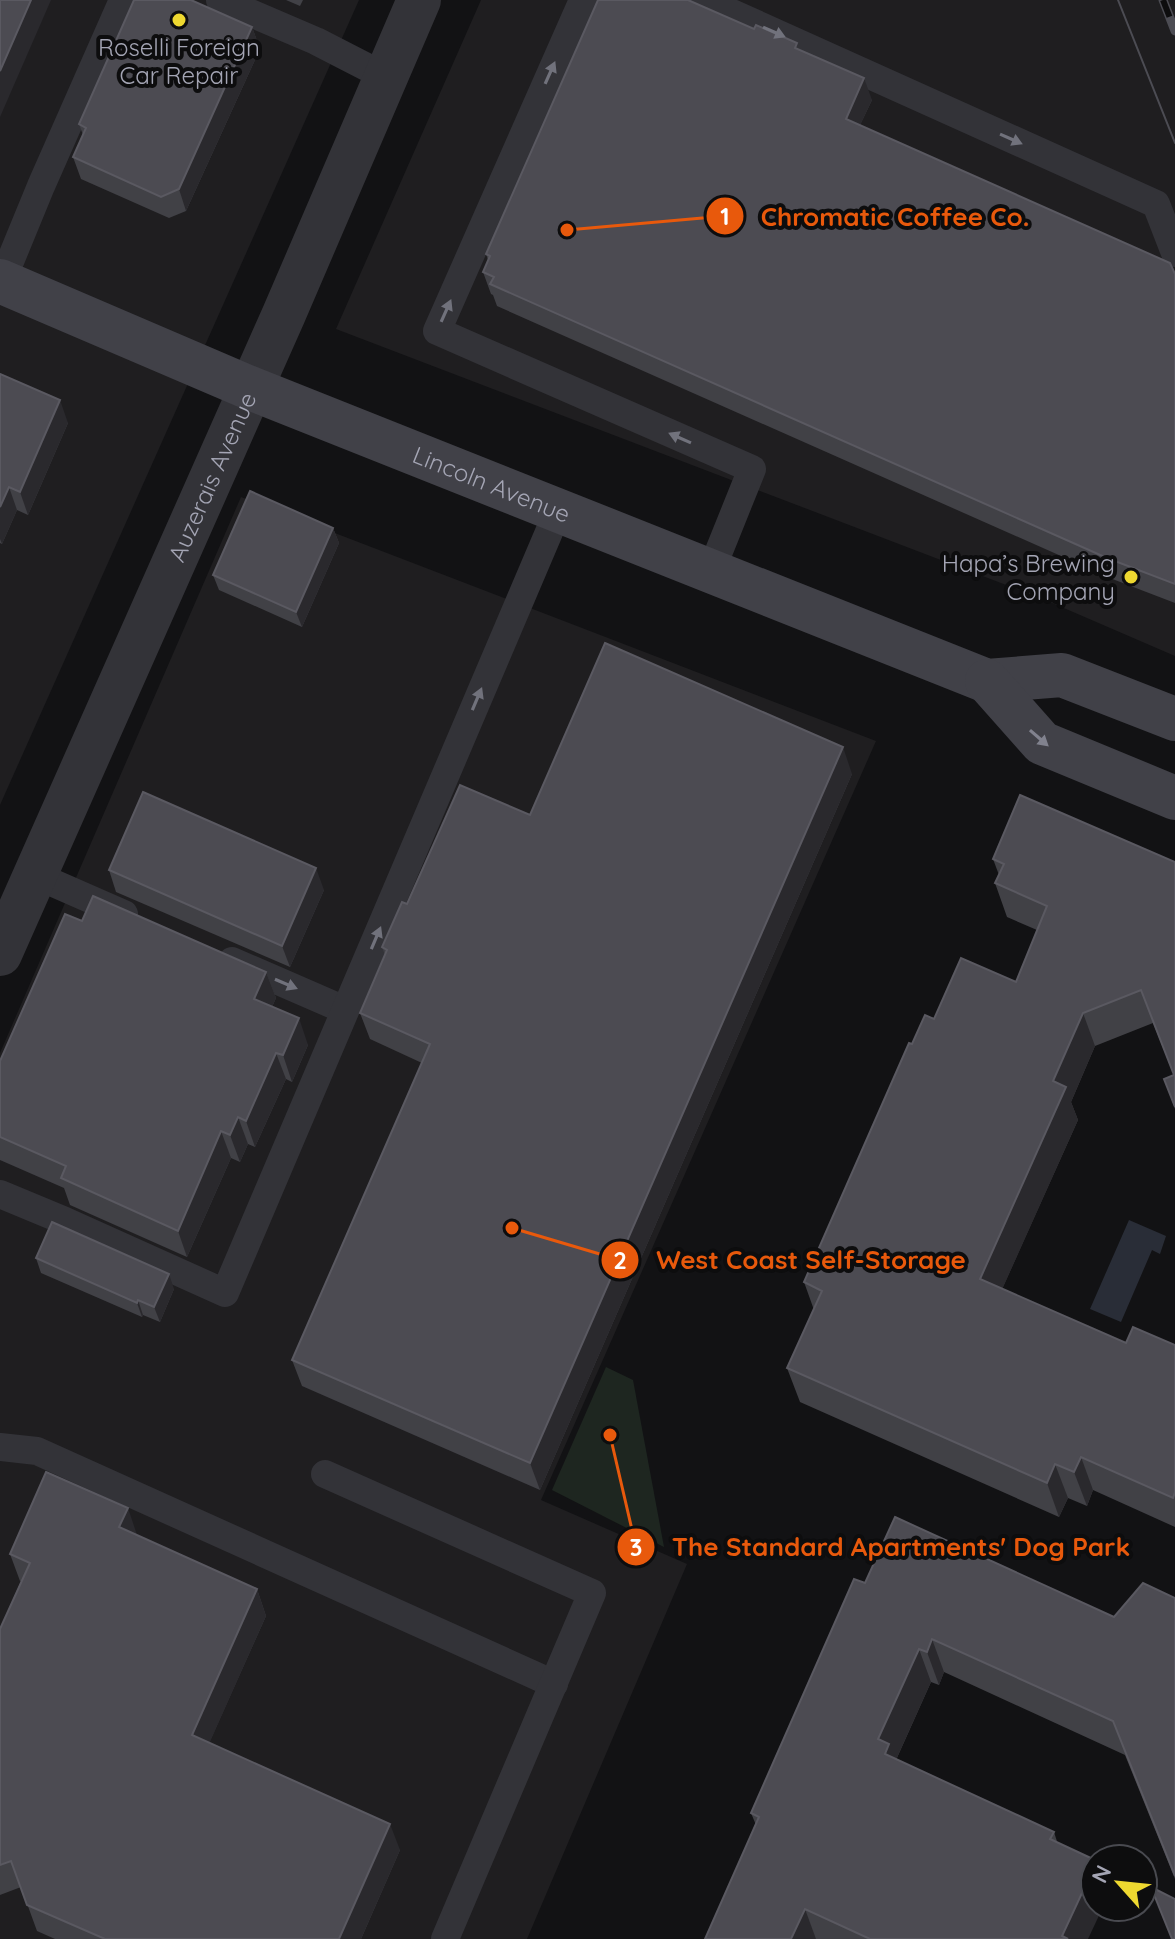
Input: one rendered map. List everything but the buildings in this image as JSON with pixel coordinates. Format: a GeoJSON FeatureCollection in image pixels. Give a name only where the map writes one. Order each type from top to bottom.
{"type":"FeatureCollection","features":[{"type":"Feature","properties":{"kind":"main road","name":"Lincoln Avenue"},"geometry":{"type":"LineString","coordinates":[[1,281],[250,388],[987,681],[1062,675],[1175,719]]}},
{"type":"Feature","properties":{"kind":"main road","name":"Lincoln Avenue"},"geometry":{"type":"LineString","coordinates":[[987,681],[1042,743],[1175,798]]}},
{"type":"Feature","properties":{"kind":"street","name":"Auzerais Avenue"},"geometry":{"type":"LineString","coordinates":[[0,954],[419,0]]}},
{"type":"Feature","properties":{"kind":"lane"},"geometry":{"type":"LineString","coordinates":[[1,281],[123,0]]}},
{"type":"Feature","properties":{"kind":"lane"},"geometry":{"type":"LineString","coordinates":[[220,0],[316,41],[386,77]]}},
{"type":"Feature","properties":{"kind":"lane"},"geometry":{"type":"LineString","coordinates":[[583,0],[437,331],[752,469],[711,571]]}},
{"type":"Feature","properties":{"kind":"lane"},"geometry":{"type":"LineString","coordinates":[[703,0],[1156,204],[1175,253]]}},
{"type":"Feature","properties":{"kind":"lane"},"geometry":{"type":"LineString","coordinates":[[0,1194],[225,1293],[558,511]]}},
{"type":"Feature","properties":{"kind":"lane"},"geometry":{"type":"LineString","coordinates":[[35,875],[147,924]]}},
{"type":"Feature","properties":{"kind":"lane"},"geometry":{"type":"LineString","coordinates":[[204,949],[345,1010]]}},
{"type":"Feature","properties":{"kind":"lane"},"geometry":{"type":"LineString","coordinates":[[0,1447],[37,1451],[554,1684]]}},
{"type":"Feature","properties":{"kind":"lane"},"geometry":{"type":"LineString","coordinates":[[325,1474],[592,1593],[445,1939]]}},
{"type":"Feature","properties":{"kind":"shaded area"},"geometry":{"type":"Polygon","coordinates":[[[0,0],[359,0],[0,805],[0,0]]]}},
{"type":"Feature","properties":{"kind":"shaded area"},"geometry":{"type":"Polygon","coordinates":[[[481,0],[1175,0],[1175,656],[1043,599],[336,329],[481,0]]]}},
{"type":"Feature","properties":{"kind":"shaded area"},"geometry":{"type":"Polygon","coordinates":[[[241,497],[876,741],[541,1500],[687,1564],[527,1939],[0,1939],[0,1053],[241,497]]]}},
{"type":"Feature","properties":{"kind":"shaded area"},"geometry":{"type":"Polygon","coordinates":[[[1129,1220],[1166,1236],[1160,1254],[1152,1250],[1121,1322],[1090,1309],[1129,1220]]]}},
{"type":"Feature","properties":{"kind":"shaded area"},"geometry":{"type":"Polygon","coordinates":[[[606,1367],[633,1380],[664,1547],[552,1490],[606,1367]]]}},
{"type":"Feature","properties":{"kind":"tram line"},"geometry":{"type":"LineString","coordinates":[[1118,0],[1175,143]]}},
{"type":"Feature","properties":{"kind":"railway"},"geometry":{"type":"LineString","coordinates":[[1163,0],[1175,31]]}},
{"type":"Feature","properties":{"kind":"place","name":"Roselli Foreign Car Repair"},"geometry":{"type":"Point","coordinates":[179,20]}},
{"type":"Feature","properties":{"kind":"place","name":"Chromatic Coffee Co."},"geometry":{"type":"Point","coordinates":[567,230]}},
{"type":"Feature","properties":{"kind":"place","name":"Hapa’s Brewing Company"},"geometry":{"type":"Point","coordinates":[1131,577]}},
{"type":"Feature","properties":{"kind":"place","name":"West Coast Self-Storage"},"geometry":{"type":"Point","coordinates":[512,1228]}},
{"type":"Feature","properties":{"kind":"place","name":"The Standard Apartments' Dog Park"},"geometry":{"type":"Point","coordinates":[610,1435]}}]}
